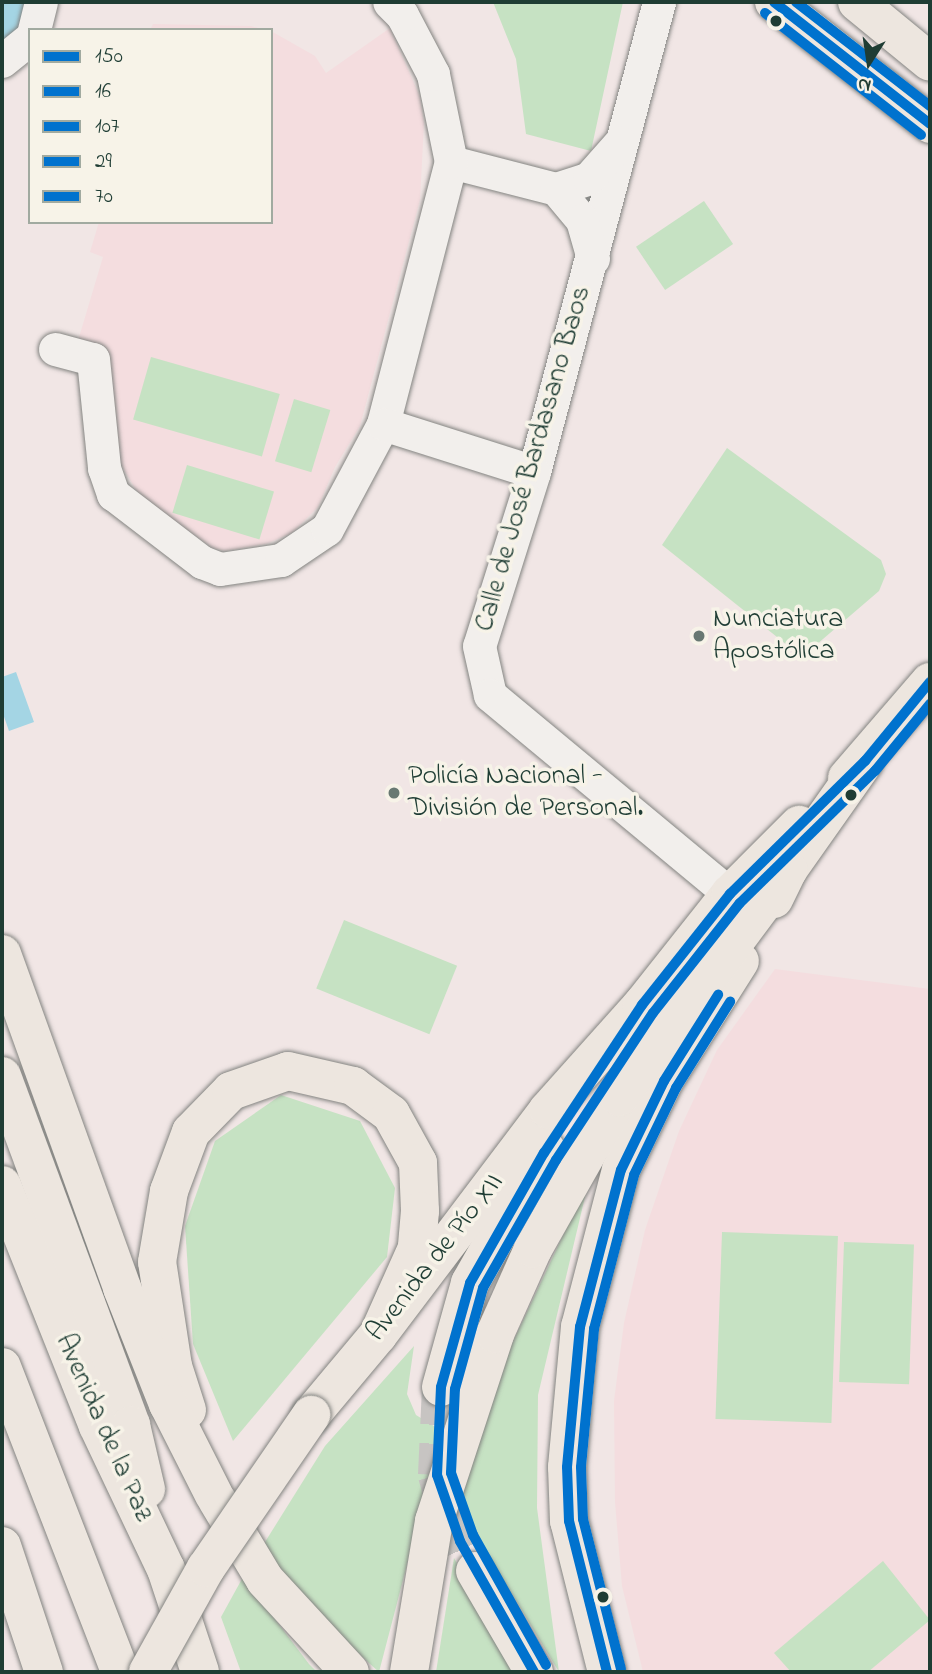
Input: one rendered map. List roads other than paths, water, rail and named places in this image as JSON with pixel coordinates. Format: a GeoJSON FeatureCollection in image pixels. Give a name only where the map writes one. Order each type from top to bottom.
{"type":"FeatureCollection","features":[{"type":"Feature","properties":{"kind":"main road"},"geometry":{"type":"LineString","coordinates":[[774,2],[930,124]]}},
{"type":"Feature","properties":{"kind":"main road"},"geometry":{"type":"LineString","coordinates":[[857,2],[930,62]]}},
{"type":"Feature","properties":{"kind":"main road","name":"Avenida de Pío XII"},"geometry":{"type":"LineString","coordinates":[[607,1672],[569,1521],[567,1467],[580,1327],[621,1170],[664,1081],[747,950],[788,870],[865,761],[930,682]]}},
{"type":"Feature","properties":{"kind":"main road","name":"Avenida de Pío XII"},"geometry":{"type":"LineString","coordinates":[[148,1672],[206,1568],[311,1415],[378,1335],[548,1110],[642,1005],[730,894],[865,761]]}},
{"type":"Feature","properties":{"kind":"main road"},"geometry":{"type":"LineString","coordinates":[[409,1672],[414,1625],[434,1521],[468,1406],[533,1249],[618,1097],[788,870]]}},
{"type":"Feature","properties":{"kind":"main road"},"geometry":{"type":"LineString","coordinates":[[2,954],[122,1288],[168,1404],[214,1495],[265,1580],[349,1672]]}},
{"type":"Feature","properties":{"kind":"main road","name":"Avenida de Pío XII"},"geometry":{"type":"LineString","coordinates":[[441,1387],[470,1283],[544,1153],[642,1005]]}},
{"type":"Feature","properties":{"kind":"main road"},"geometry":{"type":"LineString","coordinates":[[214,1495],[173,1366],[157,1262],[169,1191],[191,1132],[231,1091],[288,1071],[353,1086],[391,1114],[418,1163],[417,1248],[378,1335]]}},
{"type":"Feature","properties":{"kind":"main road"},"geometry":{"type":"LineString","coordinates":[[2,1076],[131,1425],[166,1569]]}},
{"type":"Feature","properties":{"kind":"main road","name":"Avenida de la Paz"},"geometry":{"type":"LineString","coordinates":[[2,1185],[98,1426],[166,1569],[200,1672]]}},
{"type":"Feature","properties":{"kind":"main road"},"geometry":{"type":"LineString","coordinates":[[2,1367],[120,1672]]}},
{"type":"Feature","properties":{"kind":"main road"},"geometry":{"type":"LineString","coordinates":[[2,1546],[44,1672]]}},
{"type":"Feature","properties":{"kind":"main road"},"geometry":{"type":"LineString","coordinates":[[475,1571],[534,1672]]}},
{"type":"Feature","properties":{"kind":"street"},"geometry":{"type":"LineString","coordinates":[[34,28],[41,2]]}},
{"type":"Feature","properties":{"kind":"street"},"geometry":{"type":"LineString","coordinates":[[55,349],[93,359],[104,468],[113,494],[153,528],[220,569],[281,560],[327,530],[383,424],[451,162],[433,74],[415,35],[389,2]]}},
{"type":"Feature","properties":{"kind":"street","name":"Calle de José Bardasano Baos"},"geometry":{"type":"LineString","coordinates":[[659,2],[534,472],[479,646],[490,695],[569,764],[730,894]]}},
{"type":"Feature","properties":{"kind":"street"},"geometry":{"type":"LineString","coordinates":[[2,61],[28,40]]}},
{"type":"Feature","properties":{"kind":"street"},"geometry":{"type":"LineString","coordinates":[[451,162],[556,189],[589,178],[624,139]]}},
{"type":"Feature","properties":{"kind":"street"},"geometry":{"type":"LineString","coordinates":[[556,189],[582,220],[593,258]]}},
{"type":"Feature","properties":{"kind":"street"},"geometry":{"type":"LineString","coordinates":[[383,424],[534,472]]}},
{"type":"Feature","properties":{"kind":"water"},"geometry":{"type":"Polygon","coordinates":[[[2,2],[28,2],[22,26],[2,48],[2,2]]]}},
{"type":"Feature","properties":{"kind":"water"},"geometry":{"type":"Polygon","coordinates":[[[16,672],[34,722],[9,731],[2,711],[2,677],[16,672]]]}},
{"type":"Feature","properties":{"kind":"tunnel"},"geometry":{"type":"LineString","coordinates":[[441,1387],[437,1475],[448,1514],[475,1571]]}},
{"type":"Feature","properties":{"kind":"place","name":"Nunciatura Apostólica"},"geometry":{"type":"Point","coordinates":[699,636]}},
{"type":"Feature","properties":{"kind":"place","name":"Policía Nacional - División de Personal."},"geometry":{"type":"Point","coordinates":[394,793]}}]}
